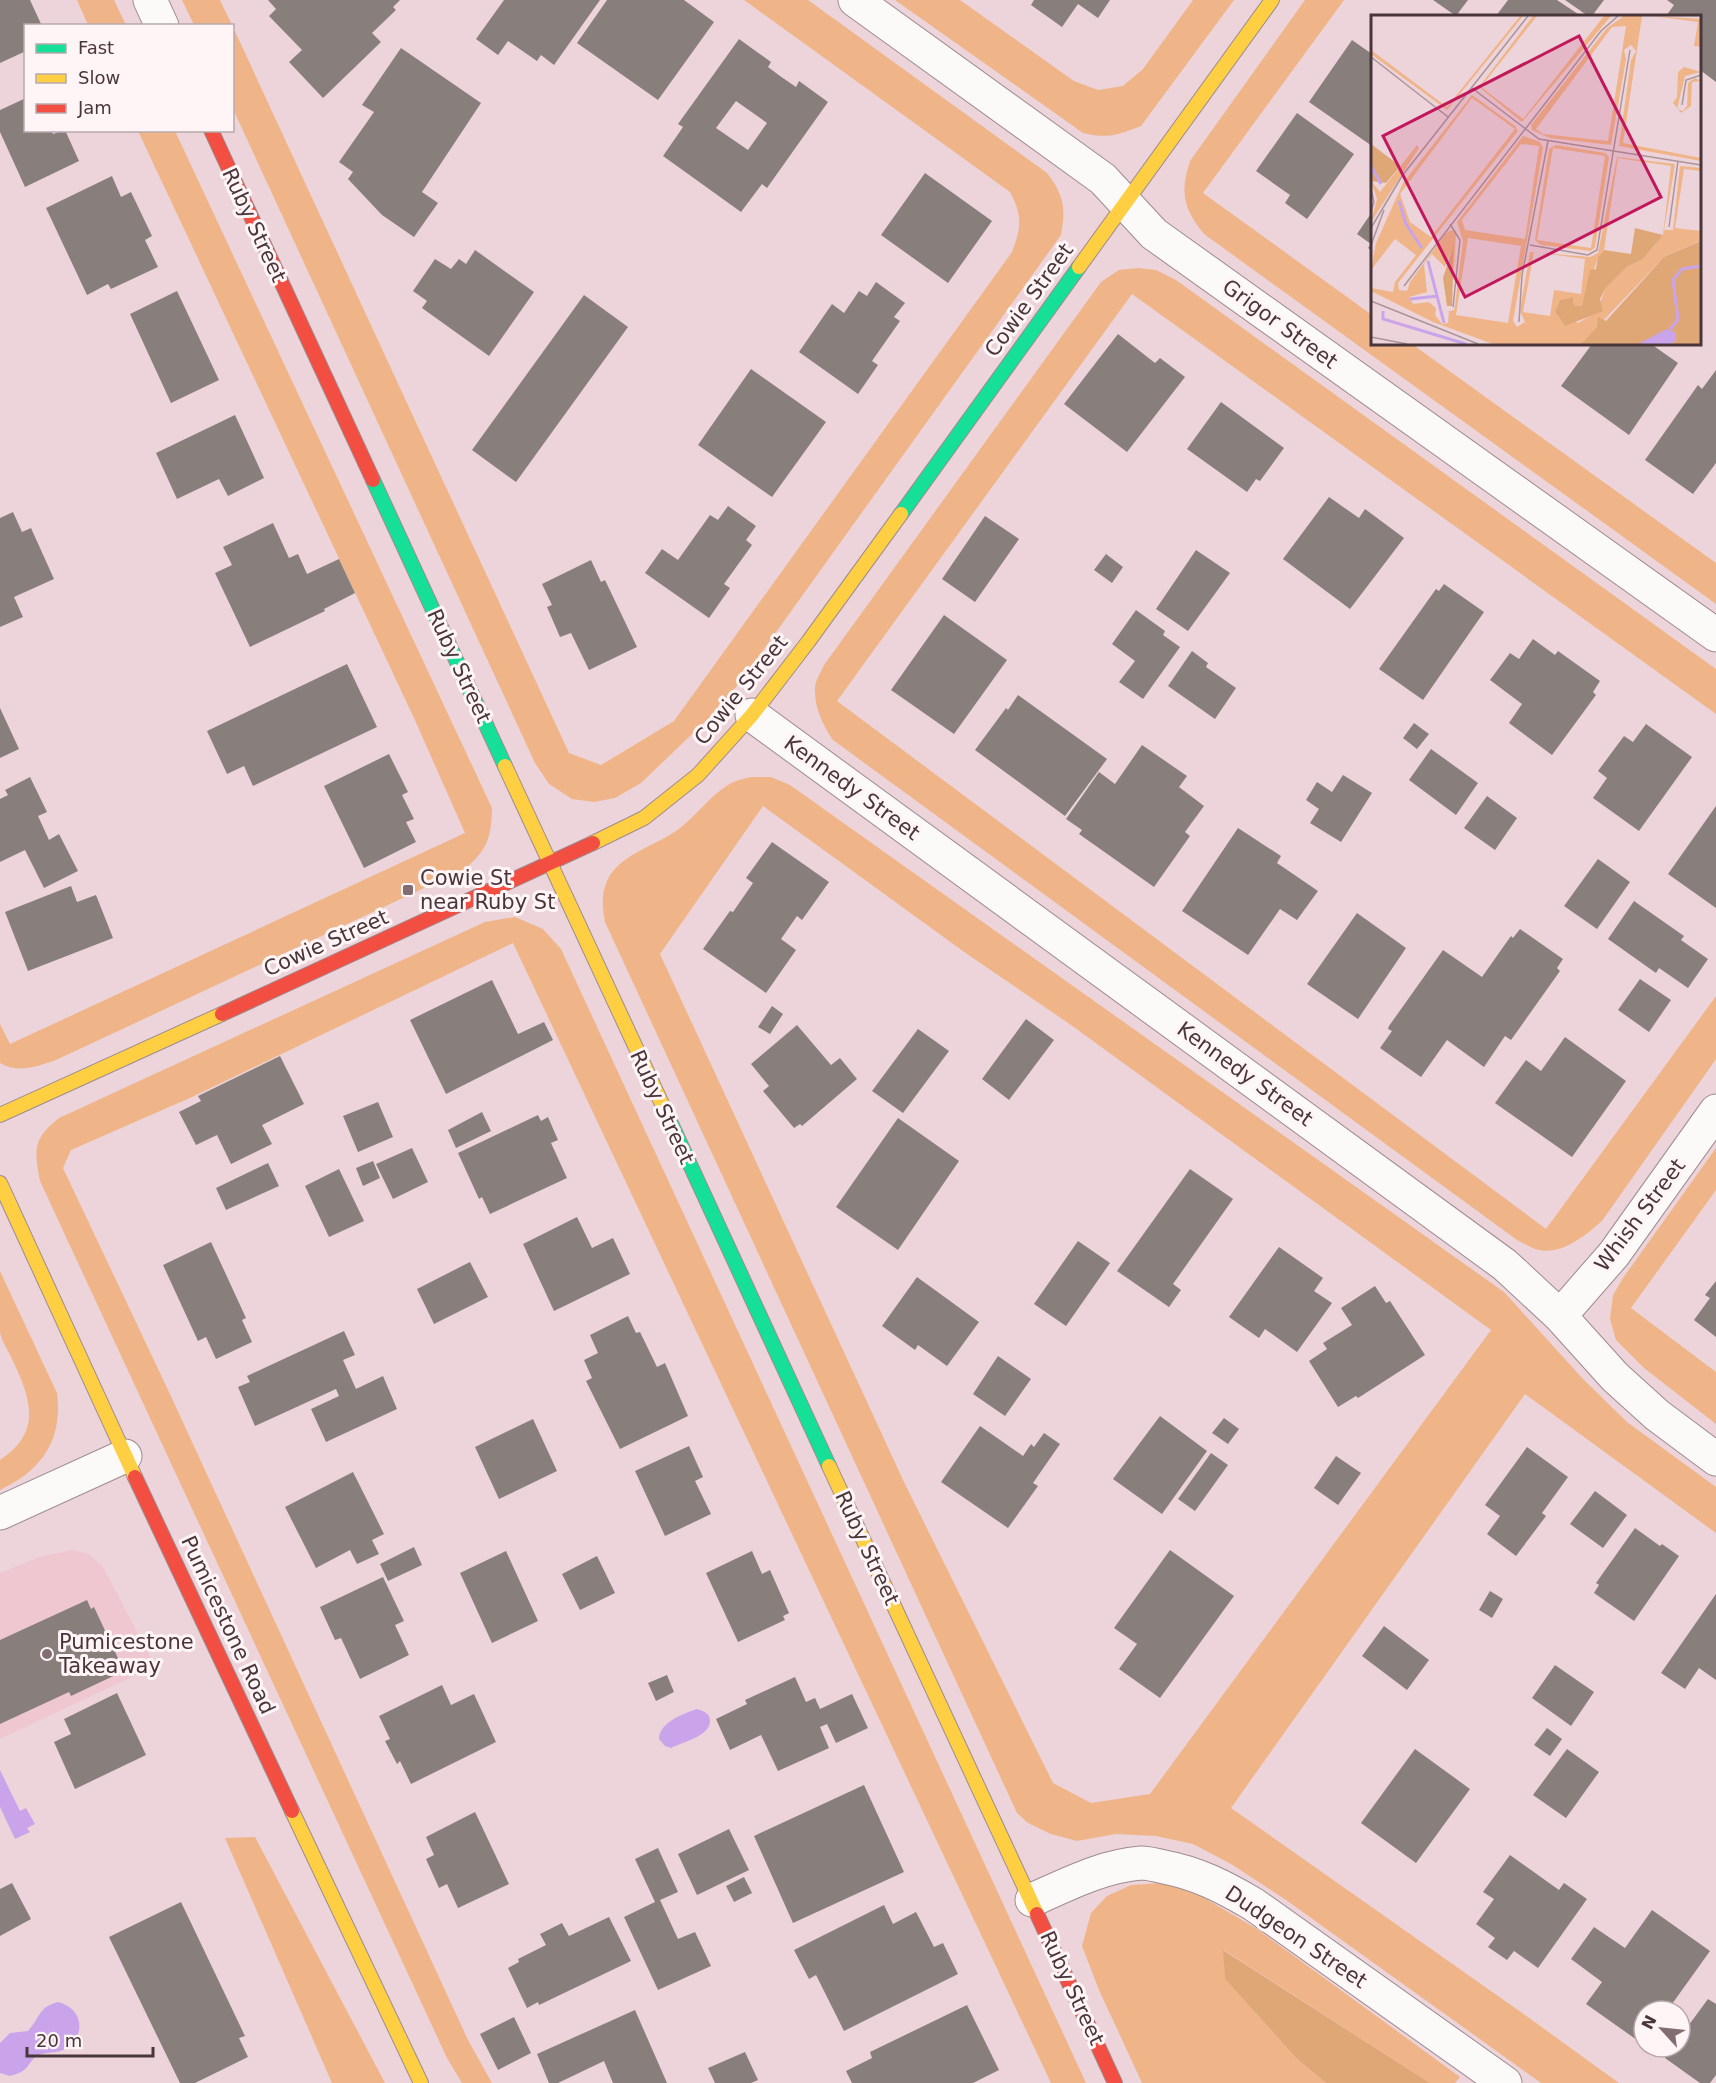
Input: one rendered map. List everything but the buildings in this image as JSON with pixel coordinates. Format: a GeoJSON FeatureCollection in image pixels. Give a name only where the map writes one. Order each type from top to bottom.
{"type":"FeatureCollection","features":[{"type":"Feature","properties":{"kind":"street"},"geometry":{"type":"LineString","coordinates":[[150,0],[161,24]]}},
{"type":"Feature","properties":{"kind":"street","name":"Grigor Street"},"geometry":{"type":"LineString","coordinates":[[855,0],[1103,179],[1154,234],[1716,635]]}},
{"type":"Feature","properties":{"kind":"street","name":"Cowie Street"},"geometry":{"type":"LineString","coordinates":[[0,1115],[551,864],[644,818],[698,775],[752,715],[832,609],[1272,0]]}},
{"type":"Feature","properties":{"kind":"street","name":"Ruby Street"},"geometry":{"type":"LineString","coordinates":[[212,132],[1115,2083]]}},
{"type":"Feature","properties":{"kind":"street","name":"Kennedy Street"},"geometry":{"type":"LineString","coordinates":[[752,715],[1505,1264],[1560,1316],[1615,1377],[1657,1415],[1716,1459]]}},
{"type":"Feature","properties":{"kind":"street","name":"Whish Street"},"geometry":{"type":"LineString","coordinates":[[1560,1316],[1614,1254],[1716,1111]]}},
{"type":"Feature","properties":{"kind":"street","name":"Pumicestone Road"},"geometry":{"type":"LineString","coordinates":[[0,1183],[125,1456],[421,2083]]}},
{"type":"Feature","properties":{"kind":"street"},"geometry":{"type":"LineString","coordinates":[[0,1514],[125,1456]]}},
{"type":"Feature","properties":{"kind":"street","name":"Dudgeon Street"},"geometry":{"type":"LineString","coordinates":[[1032,1900],[1082,1878],[1115,1867],[1143,1863],[1181,1870],[1215,1882],[1253,1904],[1505,2083]]}},
{"type":"Feature","properties":{"kind":"shaded area"},"geometry":{"type":"Polygon","coordinates":[[[77,0],[114,0],[126,24],[88,24],[77,0]]]}},
{"type":"Feature","properties":{"kind":"shaded area"},"geometry":{"type":"Polygon","coordinates":[[[182,0],[220,0],[232,24],[194,24],[182,0]]]}},
{"type":"Feature","properties":{"kind":"shaded area"},"geometry":{"type":"Polygon","coordinates":[[[744,0],[808,0],[1047,173],[1057,188],[1062,202],[1061,235],[741,681],[712,715],[641,783],[615,798],[594,802],[572,799],[549,784],[535,763],[234,111],[234,29],[569,753],[601,765],[674,721],[1012,252],[1019,229],[1019,215],[1010,192],[744,0]]]}},
{"type":"Feature","properties":{"kind":"shaded area"},"geometry":{"type":"Polygon","coordinates":[[[895,0],[960,0],[1074,81],[1098,90],[1123,86],[1143,69],[1193,0],[1234,0],[1141,126],[1106,136],[1083,133],[895,0]]]}},
{"type":"Feature","properties":{"kind":"shaded area"},"geometry":{"type":"Polygon","coordinates":[[[1305,0],[1344,0],[1203,193],[1371,314],[1371,345],[1413,345],[1716,563],[1716,604],[1204,234],[1185,200],[1185,182],[1190,161],[1305,0]]]}},
{"type":"Feature","properties":{"kind":"shaded area"},"geometry":{"type":"Polygon","coordinates":[[[138,132],[175,132],[492,808],[491,827],[483,849],[465,869],[56,1060],[28,1068],[14,1068],[0,1063],[0,1024],[10,1044],[465,833],[414,718],[138,132]]]}},
{"type":"Feature","properties":{"kind":"shaded area"},"geometry":{"type":"Polygon","coordinates":[[[1138,268],[1156,270],[1176,280],[1716,669],[1716,714],[1132,294],[837,701],[1546,1229],[1716,996],[1716,1059],[1602,1221],[1581,1238],[1565,1247],[1548,1251],[1539,1250],[1517,1240],[833,740],[823,722],[816,702],[815,688],[824,665],[1101,282],[1119,270],[1138,268]]]}},
{"type":"Feature","properties":{"kind":"shaded area"},"geometry":{"type":"Polygon","coordinates":[[[750,777],[771,777],[790,785],[1504,1292],[1583,1379],[1627,1422],[1716,1487],[1716,1533],[1525,1394],[1231,1808],[1619,2083],[1541,2083],[1286,1900],[1231,1864],[1193,1844],[1156,1836],[1116,1834],[1077,1841],[1051,1834],[1028,1823],[1017,1813],[605,922],[603,894],[606,883],[615,868],[632,855],[680,828],[721,789],[733,782],[750,777]],[[763,806],[660,954],[904,1482],[1053,1783],[1091,1803],[1150,1794],[1491,1330],[1071,1025],[967,954],[763,806]]]}},
{"type":"Feature","properties":{"kind":"shaded area"},"geometry":{"type":"Polygon","coordinates":[[[515,917],[543,929],[561,949],[1086,2083],[1051,2083],[513,943],[192,1097],[71,1150],[63,1168],[468,2040],[492,2083],[462,2083],[447,2058],[40,1181],[37,1153],[44,1132],[59,1118],[485,922],[515,917]]]}},
{"type":"Feature","properties":{"kind":"shaded area"},"geometry":{"type":"Polygon","coordinates":[[[1716,1148],[1716,1190],[1631,1308],[1716,1372],[1716,1424],[1644,1368],[1616,1340],[1610,1319],[1613,1295],[1623,1278],[1716,1148]]]}},
{"type":"Feature","properties":{"kind":"shaded area"},"geometry":{"type":"Polygon","coordinates":[[[0,1271],[57,1393],[58,1410],[53,1439],[46,1452],[27,1473],[0,1490],[0,1460],[14,1449],[23,1437],[28,1425],[29,1413],[18,1372],[0,1332],[0,1271]]]}},
{"type":"Feature","properties":{"kind":"shaded area"},"geometry":{"type":"Polygon","coordinates":[[[72,1550],[89,1554],[103,1567],[155,1666],[0,1739],[0,1573],[39,1557],[72,1550]]]}},
{"type":"Feature","properties":{"kind":"shaded area"},"geometry":{"type":"Polygon","coordinates":[[[697,1709],[709,1716],[709,1726],[706,1731],[671,1748],[665,1746],[659,1739],[663,1728],[678,1716],[697,1709]]]}},
{"type":"Feature","properties":{"kind":"shaded area"},"geometry":{"type":"Polygon","coordinates":[[[0,1770],[20,1811],[26,1808],[35,1824],[27,1828],[30,1832],[15,1839],[0,1807],[0,1770]]]}},
{"type":"Feature","properties":{"kind":"shaded area"},"geometry":{"type":"Polygon","coordinates":[[[255,1837],[385,2083],[332,2083],[225,1838],[255,1837]]]}},
{"type":"Feature","properties":{"kind":"shaded area"},"geometry":{"type":"Polygon","coordinates":[[[1163,1883],[1201,1896],[1257,1929],[1460,2077],[1455,2083],[1430,2083],[1224,1950],[1225,1979],[1297,2059],[1326,2083],[1142,2083],[1099,1990],[1082,1946],[1091,1913],[1107,1896],[1131,1885],[1163,1883]]]}},
{"type":"Feature","properties":{"kind":"shaded area"},"geometry":{"type":"Polygon","coordinates":[[[1223,1950],[1430,2083],[1326,2083],[1297,2059],[1225,1979],[1223,1950]]]}},
{"type":"Feature","properties":{"kind":"shaded area"},"geometry":{"type":"Polygon","coordinates":[[[58,2002],[66,2005],[77,2015],[79,2028],[73,2042],[63,2050],[35,2057],[23,2071],[10,2076],[0,2073],[0,2043],[10,2033],[28,2031],[43,2010],[58,2002]]]}},
{"type":"Feature","properties":{"kind":"traffic: fast"},"geometry":{"type":"LineString","coordinates":[[901,514],[1079,267]]}},
{"type":"Feature","properties":{"kind":"traffic: fast"},"geometry":{"type":"LineString","coordinates":[[373,480],[505,766]]}},
{"type":"Feature","properties":{"kind":"traffic: fast"},"geometry":{"type":"LineString","coordinates":[[669,1119],[829,1466]]}},
{"type":"Feature","properties":{"kind":"traffic: slow"},"geometry":{"type":"LineString","coordinates":[[1079,267],[1272,0]]}},
{"type":"Feature","properties":{"kind":"traffic: slow"},"geometry":{"type":"LineString","coordinates":[[593,843],[644,818],[698,775],[752,715],[901,514]]}},
{"type":"Feature","properties":{"kind":"traffic: slow"},"geometry":{"type":"LineString","coordinates":[[505,766],[669,1119]]}},
{"type":"Feature","properties":{"kind":"traffic: slow"},"geometry":{"type":"LineString","coordinates":[[0,1115],[222,1014]]}},
{"type":"Feature","properties":{"kind":"traffic: slow"},"geometry":{"type":"LineString","coordinates":[[0,1183],[135,1477]]}},
{"type":"Feature","properties":{"kind":"traffic: slow"},"geometry":{"type":"LineString","coordinates":[[829,1466],[1037,1914]]}},
{"type":"Feature","properties":{"kind":"traffic: slow"},"geometry":{"type":"LineString","coordinates":[[292,1811],[421,2083]]}},
{"type":"Feature","properties":{"kind":"traffic: jam"},"geometry":{"type":"LineString","coordinates":[[212,132],[373,480]]}},
{"type":"Feature","properties":{"kind":"traffic: jam"},"geometry":{"type":"LineString","coordinates":[[222,1014],[593,843]]}},
{"type":"Feature","properties":{"kind":"traffic: jam"},"geometry":{"type":"LineString","coordinates":[[135,1477],[292,1811]]}},
{"type":"Feature","properties":{"kind":"traffic: jam"},"geometry":{"type":"LineString","coordinates":[[1037,1914],[1115,2083]]}},
{"type":"Feature","properties":{"kind":"place","name":"Cowie St near Ruby St"},"geometry":{"type":"Point","coordinates":[408,890]}},
{"type":"Feature","properties":{"kind":"place","name":"Pumicestone Takeaway"},"geometry":{"type":"Point","coordinates":[47,1654]}}]}
